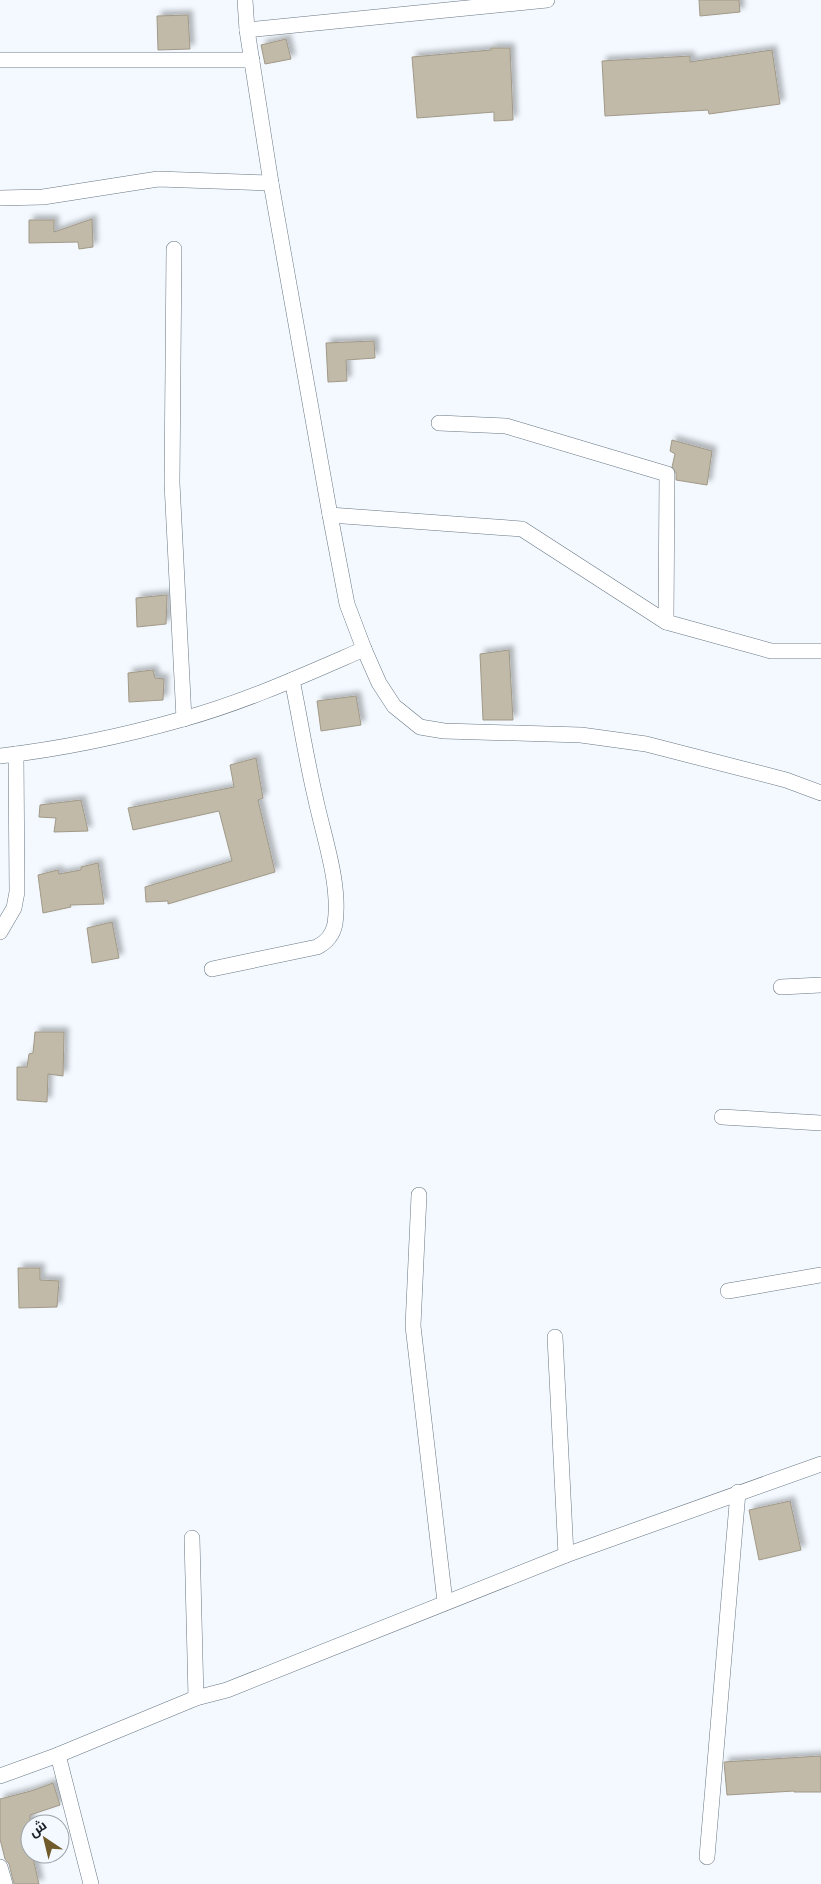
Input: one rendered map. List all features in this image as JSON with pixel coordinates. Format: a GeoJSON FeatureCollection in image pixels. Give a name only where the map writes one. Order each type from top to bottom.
{"type":"FeatureCollection","features":[{"type":"Feature","properties":{"kind":"street"},"geometry":{"type":"LineString","coordinates":[[244,0],[271,183],[330,516],[348,604],[364,649],[379,683],[394,706],[420,727],[444,731],[581,735],[646,744],[786,780],[821,793]]}},
{"type":"Feature","properties":{"kind":"street"},"geometry":{"type":"LineString","coordinates":[[247,30],[547,0]]}},
{"type":"Feature","properties":{"kind":"street"},"geometry":{"type":"LineString","coordinates":[[0,60],[252,60]]}},
{"type":"Feature","properties":{"kind":"street"},"geometry":{"type":"LineString","coordinates":[[0,198],[43,197],[158,179],[271,183]]}},
{"type":"Feature","properties":{"kind":"street"},"geometry":{"type":"LineString","coordinates":[[174,249],[172,483],[184,719]]}},
{"type":"Feature","properties":{"kind":"street"},"geometry":{"type":"LineString","coordinates":[[439,423],[506,426],[667,474],[666,622]]}},
{"type":"Feature","properties":{"kind":"street"},"geometry":{"type":"LineString","coordinates":[[330,516],[522,529],[666,622],[771,651],[821,651]]}},
{"type":"Feature","properties":{"kind":"street"},"geometry":{"type":"LineString","coordinates":[[0,756],[91,741],[184,719],[247,698],[364,649]]}},
{"type":"Feature","properties":{"kind":"street"},"geometry":{"type":"LineString","coordinates":[[212,969],[317,947],[324,943],[332,932],[336,909],[333,876],[314,793],[292,680]]}},
{"type":"Feature","properties":{"kind":"street"},"geometry":{"type":"LineString","coordinates":[[0,932],[14,908],[17,892],[16,754]]}},
{"type":"Feature","properties":{"kind":"street"},"geometry":{"type":"LineString","coordinates":[[782,987],[821,985]]}},
{"type":"Feature","properties":{"kind":"street"},"geometry":{"type":"LineString","coordinates":[[722,1117],[821,1123]]}},
{"type":"Feature","properties":{"kind":"street"},"geometry":{"type":"LineString","coordinates":[[419,1195],[413,1326],[445,1602]]}},
{"type":"Feature","properties":{"kind":"street"},"geometry":{"type":"LineString","coordinates":[[728,1291],[821,1275]]}},
{"type":"Feature","properties":{"kind":"street"},"geometry":{"type":"LineString","coordinates":[[555,1337],[566,1555]]}},
{"type":"Feature","properties":{"kind":"street"},"geometry":{"type":"LineString","coordinates":[[0,1776],[58,1755],[196,1698],[227,1690],[566,1555],[738,1492],[821,1464]]}},
{"type":"Feature","properties":{"kind":"street"},"geometry":{"type":"LineString","coordinates":[[707,1857],[738,1492]]}},
{"type":"Feature","properties":{"kind":"street"},"geometry":{"type":"LineString","coordinates":[[192,1538],[196,1698]]}},
{"type":"Feature","properties":{"kind":"street"},"geometry":{"type":"LineString","coordinates":[[58,1755],[91,1884]]}},
{"type":"Feature","properties":{"kind":"street"},"geometry":{"type":"LineString","coordinates":[[0,1867],[5,1884]]}},
{"type":"Feature","properties":{"kind":"building"},"geometry":{"type":"Polygon","coordinates":[[[699,0],[739,0],[740,12],[700,16],[699,0]]]}},
{"type":"Feature","properties":{"kind":"building"},"geometry":{"type":"Polygon","coordinates":[[[188,15],[190,49],[158,50],[157,16],[188,15]]]}},
{"type":"Feature","properties":{"kind":"building"},"geometry":{"type":"Polygon","coordinates":[[[286,39],[291,59],[265,64],[261,45],[286,39]]]}},
{"type":"Feature","properties":{"kind":"building"},"geometry":{"type":"Polygon","coordinates":[[[491,48],[510,48],[513,120],[494,121],[494,112],[417,118],[412,57],[491,50],[491,48]]]}},
{"type":"Feature","properties":{"kind":"building"},"geometry":{"type":"Polygon","coordinates":[[[772,50],[780,104],[709,114],[708,110],[605,116],[602,61],[690,56],[690,62],[772,50]]]}},
{"type":"Feature","properties":{"kind":"building"},"geometry":{"type":"Polygon","coordinates":[[[92,219],[93,247],[79,249],[78,242],[29,243],[29,220],[54,220],[54,232],[92,219]]]}},
{"type":"Feature","properties":{"kind":"building"},"geometry":{"type":"Polygon","coordinates":[[[374,341],[375,358],[346,360],[347,381],[328,382],[326,343],[374,341]]]}},
{"type":"Feature","properties":{"kind":"building"},"geometry":{"type":"Polygon","coordinates":[[[672,440],[712,451],[707,485],[676,480],[676,473],[672,467],[675,454],[670,451],[672,440]]]}},
{"type":"Feature","properties":{"kind":"building"},"geometry":{"type":"Polygon","coordinates":[[[167,595],[166,624],[137,627],[136,598],[167,595]]]}},
{"type":"Feature","properties":{"kind":"building"},"geometry":{"type":"Polygon","coordinates":[[[509,650],[513,720],[483,720],[480,654],[509,650]]]}},
{"type":"Feature","properties":{"kind":"building"},"geometry":{"type":"Polygon","coordinates":[[[153,670],[155,678],[164,679],[163,700],[129,702],[128,673],[153,670]]]}},
{"type":"Feature","properties":{"kind":"building"},"geometry":{"type":"Polygon","coordinates":[[[356,696],[361,725],[321,731],[317,701],[356,696]]]}},
{"type":"Feature","properties":{"kind":"building"},"geometry":{"type":"Polygon","coordinates":[[[256,758],[263,798],[258,800],[275,872],[168,904],[168,901],[146,902],[145,887],[232,861],[219,811],[133,830],[128,808],[234,787],[230,765],[256,758]]]}},
{"type":"Feature","properties":{"kind":"building"},"geometry":{"type":"Polygon","coordinates":[[[81,800],[88,831],[54,832],[56,818],[39,817],[40,805],[81,800]]]}},
{"type":"Feature","properties":{"kind":"building"},"geometry":{"type":"Polygon","coordinates":[[[98,863],[104,904],[70,905],[71,907],[43,913],[38,875],[58,870],[59,874],[81,870],[81,867],[98,863]]]}},
{"type":"Feature","properties":{"kind":"building"},"geometry":{"type":"Polygon","coordinates":[[[112,922],[119,958],[92,963],[87,928],[112,922]]]}},
{"type":"Feature","properties":{"kind":"building"},"geometry":{"type":"Polygon","coordinates":[[[35,1032],[64,1032],[63,1076],[48,1074],[47,1102],[17,1100],[17,1067],[27,1067],[29,1054],[33,1053],[35,1032]]]}},
{"type":"Feature","properties":{"kind":"building"},"geometry":{"type":"Polygon","coordinates":[[[18,1268],[40,1268],[40,1280],[59,1281],[57,1307],[19,1308],[18,1268]]]}},
{"type":"Feature","properties":{"kind":"building"},"geometry":{"type":"Polygon","coordinates":[[[790,1501],[801,1550],[759,1560],[749,1510],[790,1501]]]}},
{"type":"Feature","properties":{"kind":"building"},"geometry":{"type":"Polygon","coordinates":[[[821,1756],[821,1792],[794,1791],[727,1795],[724,1762],[821,1756]]]}},
{"type":"Feature","properties":{"kind":"building"},"geometry":{"type":"Polygon","coordinates":[[[53,1783],[60,1805],[33,1814],[20,1814],[20,1864],[34,1864],[39,1884],[14,1884],[0,1839],[0,1799],[53,1783]]]}}]}
